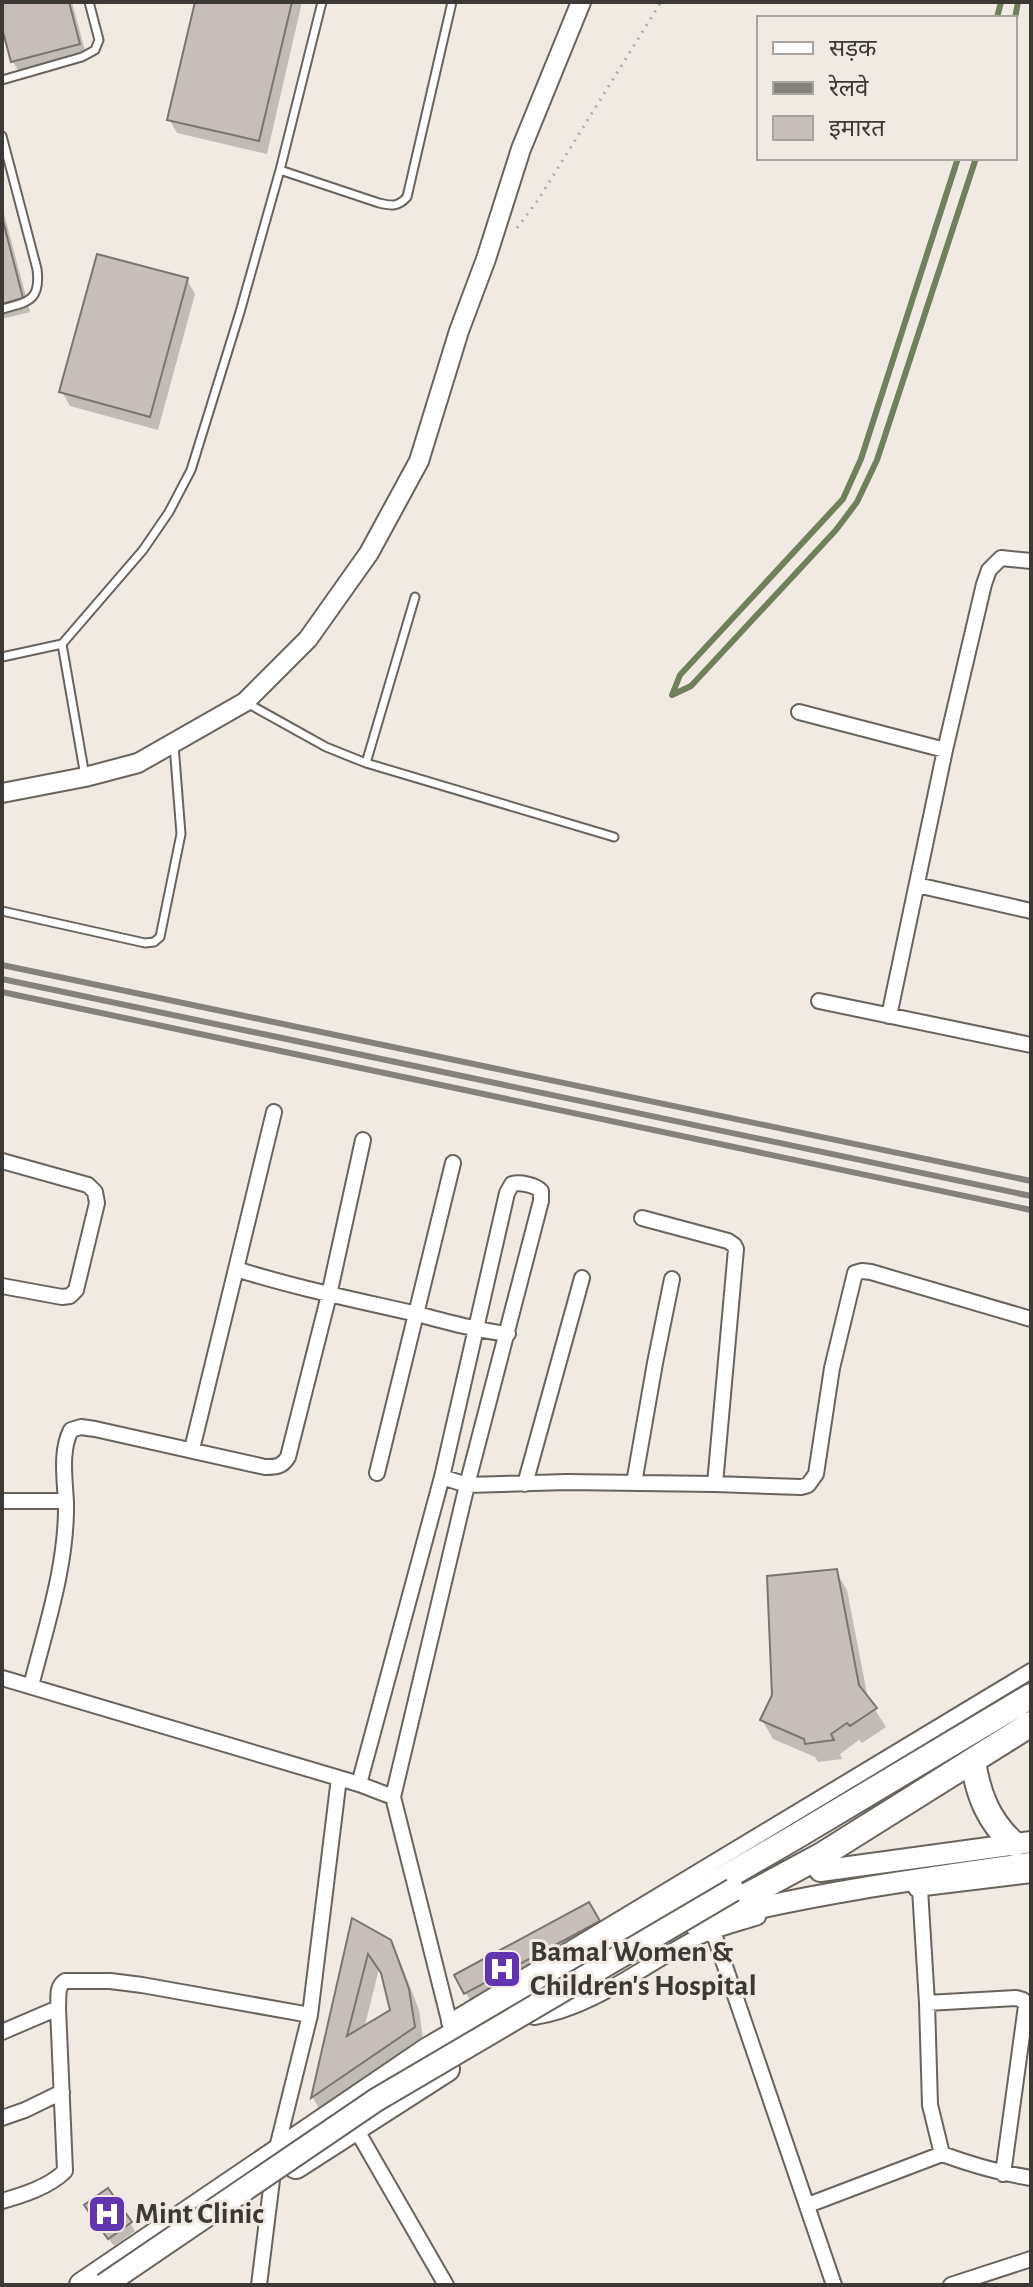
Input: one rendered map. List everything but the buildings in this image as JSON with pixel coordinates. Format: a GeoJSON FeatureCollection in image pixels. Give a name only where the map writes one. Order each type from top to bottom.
{"type":"FeatureCollection","features":[{"type":"Feature","properties":{"kind":"highway"},"geometry":{"type":"LineString","coordinates":[[82,2285],[428,2050],[451,2029],[795,1837],[1031,1696]]}},
{"type":"Feature","properties":{"kind":"highway"},"geometry":{"type":"LineString","coordinates":[[121,2285],[270,2183],[460,2060],[816,1866],[1031,1724]]}},
{"type":"Feature","properties":{"kind":"highway"},"geometry":{"type":"LineString","coordinates":[[973,1761],[976,1780],[991,1818],[1022,1843]]}},
{"type":"Feature","properties":{"kind":"main road"},"geometry":{"type":"LineString","coordinates":[[795,1837],[836,1893]]}},
{"type":"Feature","properties":{"kind":"main road"},"geometry":{"type":"LineString","coordinates":[[816,1866],[1022,1843]]}},
{"type":"Feature","properties":{"kind":"main road"},"geometry":{"type":"LineString","coordinates":[[704,1927],[757,1908],[1031,1863]]}},
{"type":"Feature","properties":{"kind":"main road"},"geometry":{"type":"LineString","coordinates":[[104,2285],[376,2100],[733,1890]]}},
{"type":"Feature","properties":{"kind":"street"},"geometry":{"type":"LineString","coordinates":[[2,793],[138,763],[245,702],[308,639],[369,553],[419,461],[521,149],[581,2]]}},
{"type":"Feature","properties":{"kind":"street"},"geometry":{"type":"LineString","coordinates":[[889,1016],[945,750],[989,570],[1001,558],[1031,561]]}},
{"type":"Feature","properties":{"kind":"street"},"geometry":{"type":"LineString","coordinates":[[799,712],[945,750]]}},
{"type":"Feature","properties":{"kind":"street"},"geometry":{"type":"LineString","coordinates":[[917,885],[1031,911]]}},
{"type":"Feature","properties":{"kind":"street"},"geometry":{"type":"LineString","coordinates":[[819,1001],[1031,1045]]}},
{"type":"Feature","properties":{"kind":"street"},"geometry":{"type":"LineString","coordinates":[[192,1449],[274,1112]]}},
{"type":"Feature","properties":{"kind":"street"},"geometry":{"type":"LineString","coordinates":[[31,1686],[61,1562],[66,1520],[66,1439],[71,1430],[81,1427],[95,1429],[265,1467],[284,1464],[329,1295],[363,1140]]}},
{"type":"Feature","properties":{"kind":"street"},"geometry":{"type":"LineString","coordinates":[[2,1161],[88,1185],[95,1192],[97,1203],[76,1290],[70,1296],[2,1286]]}},
{"type":"Feature","properties":{"kind":"street"},"geometry":{"type":"LineString","coordinates":[[377,1473],[453,1163]]}},
{"type":"Feature","properties":{"kind":"street"},"geometry":{"type":"LineString","coordinates":[[359,1784],[442,1477],[507,1193],[512,1184],[517,1183],[537,1188],[542,1195],[467,1485],[393,1797],[460,2060]]}},
{"type":"Feature","properties":{"kind":"street"},"geometry":{"type":"LineString","coordinates":[[642,1218],[728,1241],[736,1249],[715,1484]]}},
{"type":"Feature","properties":{"kind":"street"},"geometry":{"type":"LineString","coordinates":[[236,1269],[329,1295],[476,1330],[508,1334]]}},
{"type":"Feature","properties":{"kind":"street"},"geometry":{"type":"LineString","coordinates":[[442,1477],[467,1485],[634,1483],[801,1487],[813,1480],[832,1368],[855,1273],[871,1272],[1031,1319]]}},
{"type":"Feature","properties":{"kind":"street"},"geometry":{"type":"LineString","coordinates":[[525,1484],[582,1278]]}},
{"type":"Feature","properties":{"kind":"street"},"geometry":{"type":"LineString","coordinates":[[634,1483],[672,1279]]}},
{"type":"Feature","properties":{"kind":"street"},"geometry":{"type":"LineString","coordinates":[[2,1501],[66,1501]]}},
{"type":"Feature","properties":{"kind":"street"},"geometry":{"type":"LineString","coordinates":[[451,2029],[1031,1671]]}},
{"type":"Feature","properties":{"kind":"street"},"geometry":{"type":"LineString","coordinates":[[2,1678],[359,1784],[393,1797]]}},
{"type":"Feature","properties":{"kind":"street"},"geometry":{"type":"LineString","coordinates":[[259,2285],[275,2156],[310,2015],[339,1778]]}},
{"type":"Feature","properties":{"kind":"street"},"geometry":{"type":"LineString","coordinates":[[834,2285],[808,2205],[704,1927],[920,1889],[1031,1875]]}},
{"type":"Feature","properties":{"kind":"street"},"geometry":{"type":"LineString","coordinates":[[920,1889],[930,2105],[942,2154]]}},
{"type":"Feature","properties":{"kind":"street"},"geometry":{"type":"LineString","coordinates":[[2,2201],[46,2184],[65,2171],[58,2008],[61,1984],[65,1981],[75,1979],[142,1985],[310,2015]]}},
{"type":"Feature","properties":{"kind":"street"},"geometry":{"type":"LineString","coordinates":[[927,2003],[1016,1998],[1023,2000],[1026,2006],[1003,2174]]}},
{"type":"Feature","properties":{"kind":"street"},"geometry":{"type":"LineString","coordinates":[[2,2032],[58,2008]]}},
{"type":"Feature","properties":{"kind":"street"},"geometry":{"type":"LineString","coordinates":[[2,2118],[62,2092]]}},
{"type":"Feature","properties":{"kind":"street"},"geometry":{"type":"LineString","coordinates":[[356,2129],[446,2285]]}},
{"type":"Feature","properties":{"kind":"street"},"geometry":{"type":"LineString","coordinates":[[808,2205],[942,2154],[1003,2174],[1031,2178]]}},
{"type":"Feature","properties":{"kind":"street"},"geometry":{"type":"LineString","coordinates":[[951,2285],[1031,2259]]}},
{"type":"Feature","properties":{"kind":"lane"},"geometry":{"type":"LineString","coordinates":[[2,80],[82,57],[95,50],[99,40],[89,2]]}},
{"type":"Feature","properties":{"kind":"lane"},"geometry":{"type":"LineString","coordinates":[[2,657],[62,644],[143,550],[169,512],[191,470],[280,170],[322,2]]}},
{"type":"Feature","properties":{"kind":"lane"},"geometry":{"type":"LineString","coordinates":[[280,170],[379,203],[392,206],[401,204],[407,197],[452,2]]}},
{"type":"Feature","properties":{"kind":"lane"},"geometry":{"type":"LineString","coordinates":[[2,136],[38,283],[36,294],[25,303],[2,309]]}},
{"type":"Feature","properties":{"kind":"lane"},"geometry":{"type":"LineString","coordinates":[[366,763],[415,597]]}},
{"type":"Feature","properties":{"kind":"lane"},"geometry":{"type":"LineString","coordinates":[[62,644],[85,777]]}},
{"type":"Feature","properties":{"kind":"lane"},"geometry":{"type":"LineString","coordinates":[[245,702],[326,747],[366,763],[614,837]]}},
{"type":"Feature","properties":{"kind":"lane"},"geometry":{"type":"LineString","coordinates":[[2,911],[145,943],[154,942],[160,937],[181,834],[174,744]]}},
{"type":"Feature","properties":{"kind":"path"},"geometry":{"type":"LineString","coordinates":[[511,236],[538,200],[661,2]]}},
{"type":"Feature","properties":{"kind":"waterway"},"geometry":{"type":"LineString","coordinates":[[998,16],[1001,2]]}},
{"type":"Feature","properties":{"kind":"waterway"},"geometry":{"type":"LineString","coordinates":[[1015,16],[1018,2]]}},
{"type":"Feature","properties":{"kind":"waterway"},"geometry":{"type":"LineString","coordinates":[[672,695],[680,675],[843,499],[861,459],[957,160]]}},
{"type":"Feature","properties":{"kind":"waterway"},"geometry":{"type":"LineString","coordinates":[[672,695],[691,686],[836,530],[857,502],[877,460],[975,160]]}},
{"type":"Feature","properties":{"kind":"railway"},"geometry":{"type":"LineString","coordinates":[[2,965],[1031,1181]]}},
{"type":"Feature","properties":{"kind":"railway"},"geometry":{"type":"LineString","coordinates":[[2,979],[1031,1196]]}},
{"type":"Feature","properties":{"kind":"railway"},"geometry":{"type":"LineString","coordinates":[[2,992],[1031,1210]]}},
{"type":"Feature","properties":{"kind":"place","name":"Bamal Women & Children's Hospital"},"geometry":{"type":"Point","coordinates":[502,1969]}},
{"type":"Feature","properties":{"kind":"place","name":"Mint Clinic"},"geometry":{"type":"Point","coordinates":[107,2214]}}]}
